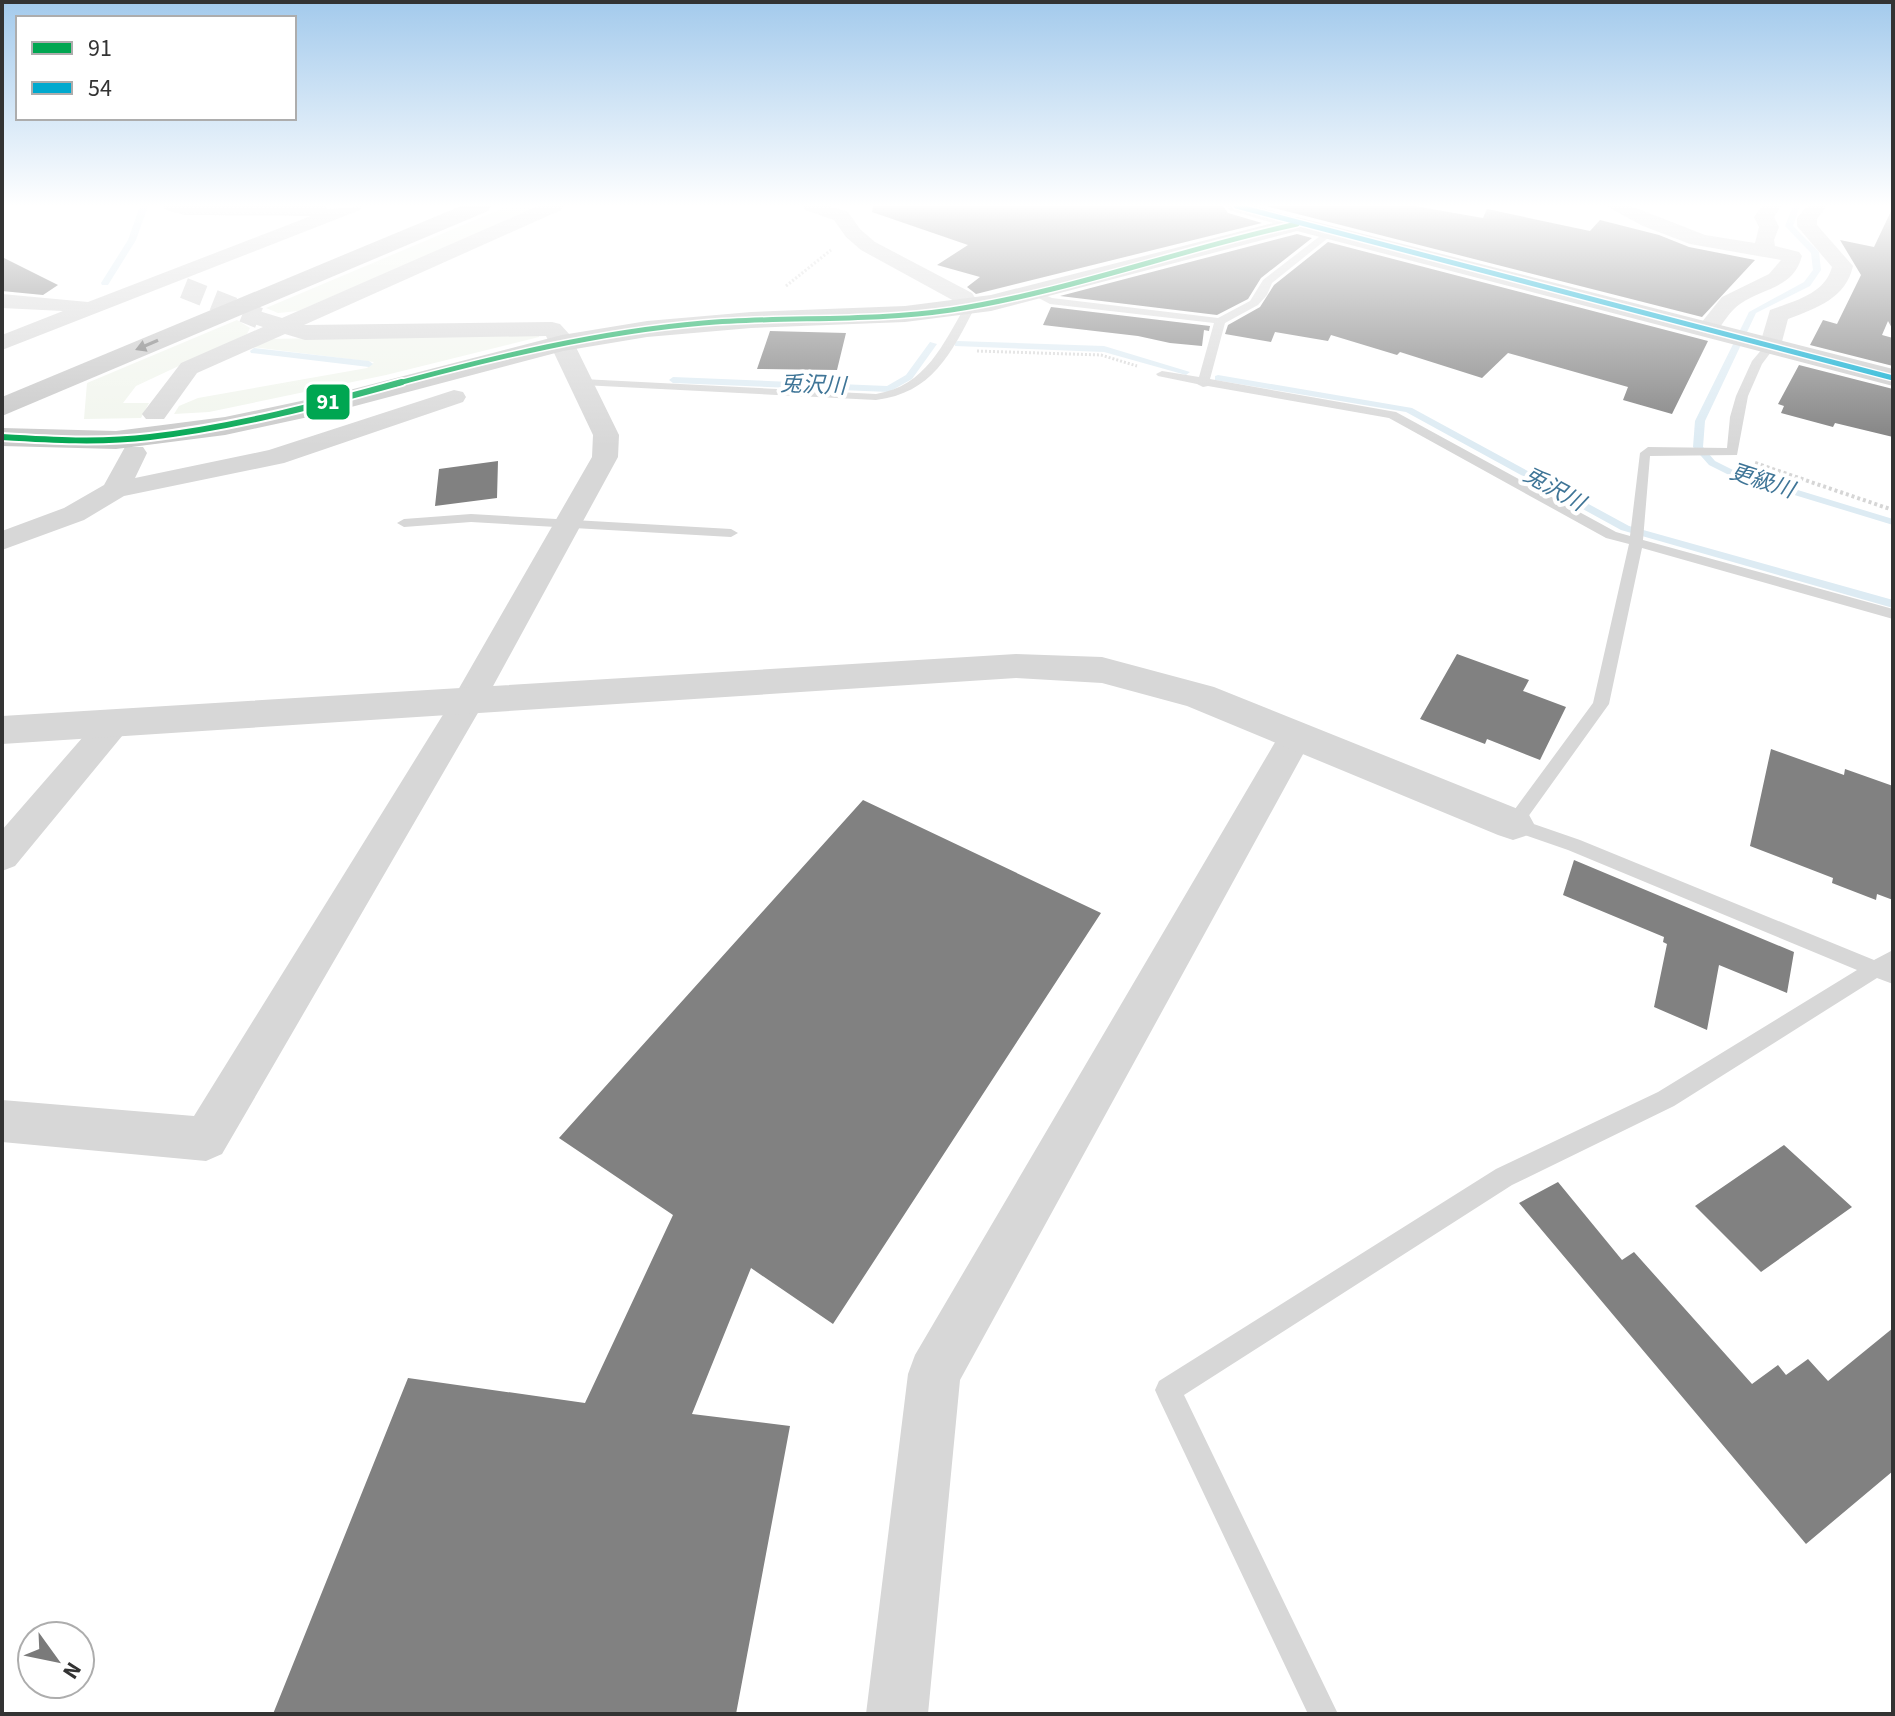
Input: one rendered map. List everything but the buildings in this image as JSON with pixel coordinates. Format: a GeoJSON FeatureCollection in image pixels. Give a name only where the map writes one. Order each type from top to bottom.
{"type":"FeatureCollection","features":[{"type":"Feature","properties":{"kind":"highway"},"geometry":{"type":"LineString","coordinates":[[2,407],[290,286]]}},
{"type":"Feature","properties":{"kind":"main road"},"geometry":{"type":"LineString","coordinates":[[2,437],[116,440],[225,426],[336,402],[562,343],[647,329],[751,320],[875,316],[970,307],[1066,286]]}},
{"type":"Feature","properties":{"kind":"main road"},"geometry":{"type":"LineString","coordinates":[[1542,286],[1893,378]]}},
{"type":"Feature","properties":{"kind":"street"},"geometry":{"type":"LineString","coordinates":[[2,343],[144,286]]}},
{"type":"Feature","properties":{"kind":"street"},"geometry":{"type":"LineString","coordinates":[[180,286],[184,288]]}},
{"type":"Feature","properties":{"kind":"street"},"geometry":{"type":"LineString","coordinates":[[155,414],[189,368],[372,286]]}},
{"type":"Feature","properties":{"kind":"street"},"geometry":{"type":"LineString","coordinates":[[942,286],[964,298],[970,307]]}},
{"type":"Feature","properties":{"kind":"street"},"geometry":{"type":"LineString","coordinates":[[1716,330],[1731,300],[1764,286]]}},
{"type":"Feature","properties":{"kind":"street"},"geometry":{"type":"LineString","coordinates":[[1767,343],[1778,315],[1825,295],[1833,286]]}},
{"type":"Feature","properties":{"kind":"street"},"geometry":{"type":"LineString","coordinates":[[2,301],[91,306]]}},
{"type":"Feature","properties":{"kind":"street"},"geometry":{"type":"LineString","coordinates":[[2,1121],[206,1139],[469,699],[605,457],[606,435],[557,332],[549,328],[305,333],[259,318]]}},
{"type":"Feature","properties":{"kind":"street"},"geometry":{"type":"LineString","coordinates":[[2,541],[74,514],[115,490],[275,457],[454,397]]}},
{"type":"Feature","properties":{"kind":"street"},"geometry":{"type":"LineString","coordinates":[[115,490],[134,453]]}},
{"type":"Feature","properties":{"kind":"street"},"geometry":{"type":"LineString","coordinates":[[2,730],[1016,666],[1067,667],[1102,670],[1165,685],[1513,824]]}},
{"type":"Feature","properties":{"kind":"street"},"geometry":{"type":"LineString","coordinates":[[2,856],[115,722]]}},
{"type":"Feature","properties":{"kind":"street"},"geometry":{"type":"LineString","coordinates":[[897,1714],[934,1374],[1296,736]]}},
{"type":"Feature","properties":{"kind":"lane"},"geometry":{"type":"LineString","coordinates":[[1036,294],[1050,301],[1220,321],[1254,303],[1265,286]]}},
{"type":"Feature","properties":{"kind":"lane"},"geometry":{"type":"LineString","coordinates":[[582,382],[876,397],[898,394],[915,385],[930,367],[959,329],[970,307]]}},
{"type":"Feature","properties":{"kind":"lane"},"geometry":{"type":"LineString","coordinates":[[1203,384],[1220,321]]}},
{"type":"Feature","properties":{"kind":"lane"},"geometry":{"type":"LineString","coordinates":[[1767,343],[1768,353],[1757,360],[1740,402],[1732,425],[1728,452],[1648,451],[1644,456],[1636,536],[1601,704],[1513,824],[1888,968]]}},
{"type":"Feature","properties":{"kind":"lane"},"geometry":{"type":"LineString","coordinates":[[1162,374],[1403,419],[1611,535],[1636,536],[1893,614]]}},
{"type":"Feature","properties":{"kind":"lane"},"geometry":{"type":"LineString","coordinates":[[404,523],[471,518],[731,533]]}},
{"type":"Feature","properties":{"kind":"lane"},"geometry":{"type":"LineString","coordinates":[[1323,1714],[1168,1390],[1504,1177],[1666,1099],[1888,968]]}},
{"type":"Feature","properties":{"kind":"path"},"geometry":{"type":"LineString","coordinates":[[751,320],[784,286]]}},
{"type":"Feature","properties":{"kind":"path"},"geometry":{"type":"LineString","coordinates":[[972,351],[1101,355],[1162,374]]}},
{"type":"Feature","properties":{"kind":"path"},"geometry":{"type":"LineString","coordinates":[[1728,452],[1893,510]]}},
{"type":"Feature","properties":{"kind":"shaded area"},"geometry":{"type":"Polygon","coordinates":[[[318,286],[356,286],[298,311],[278,313],[266,308],[318,286]]]}},
{"type":"Feature","properties":{"kind":"shaded area"},"geometry":{"type":"Polygon","coordinates":[[[237,320],[250,328],[247,334],[136,386],[123,403],[149,403],[141,418],[84,419],[87,383],[237,320]]]}},
{"type":"Feature","properties":{"kind":"shaded area"},"geometry":{"type":"Polygon","coordinates":[[[539,334],[539,337],[386,375],[209,412],[174,414],[179,406],[198,398],[367,368],[374,362],[251,347],[269,339],[539,334]]]}},
{"type":"Feature","properties":{"kind":"waterway","name":"更級川"},"geometry":{"type":"LineString","coordinates":[[1803,286],[1753,312],[1700,421],[1698,447],[1712,463],[1732,473],[1893,522]]}},
{"type":"Feature","properties":{"kind":"waterway","name":"兎沢川"},"geometry":{"type":"LineString","coordinates":[[673,380],[889,389],[909,377],[933,344]]}},
{"type":"Feature","properties":{"kind":"waterway","name":"兎沢川"},"geometry":{"type":"LineString","coordinates":[[958,344],[1104,349],[1186,372]]}},
{"type":"Feature","properties":{"kind":"waterway","name":"兎沢川"},"geometry":{"type":"LineString","coordinates":[[254,351],[369,364]]}},
{"type":"Feature","properties":{"kind":"waterway","name":"兎沢川"},"geometry":{"type":"LineString","coordinates":[[1218,378],[1409,410],[1625,528],[1893,604]]}},
{"type":"Feature","properties":{"kind":"tunnel"},"geometry":{"type":"LineString","coordinates":[[184,288],[259,318]]}},
{"type":"Feature","properties":{"kind":"transit line","name":"91"},"geometry":{"type":"LineString","coordinates":[[2,437],[76,441],[148,437],[218,427],[288,412],[496,357],[567,342],[728,321],[925,313],[994,302],[1061,286]]}},
{"type":"Feature","properties":{"kind":"transit line","name":"54"},"geometry":{"type":"LineString","coordinates":[[1542,286],[1893,378]]}}]}
